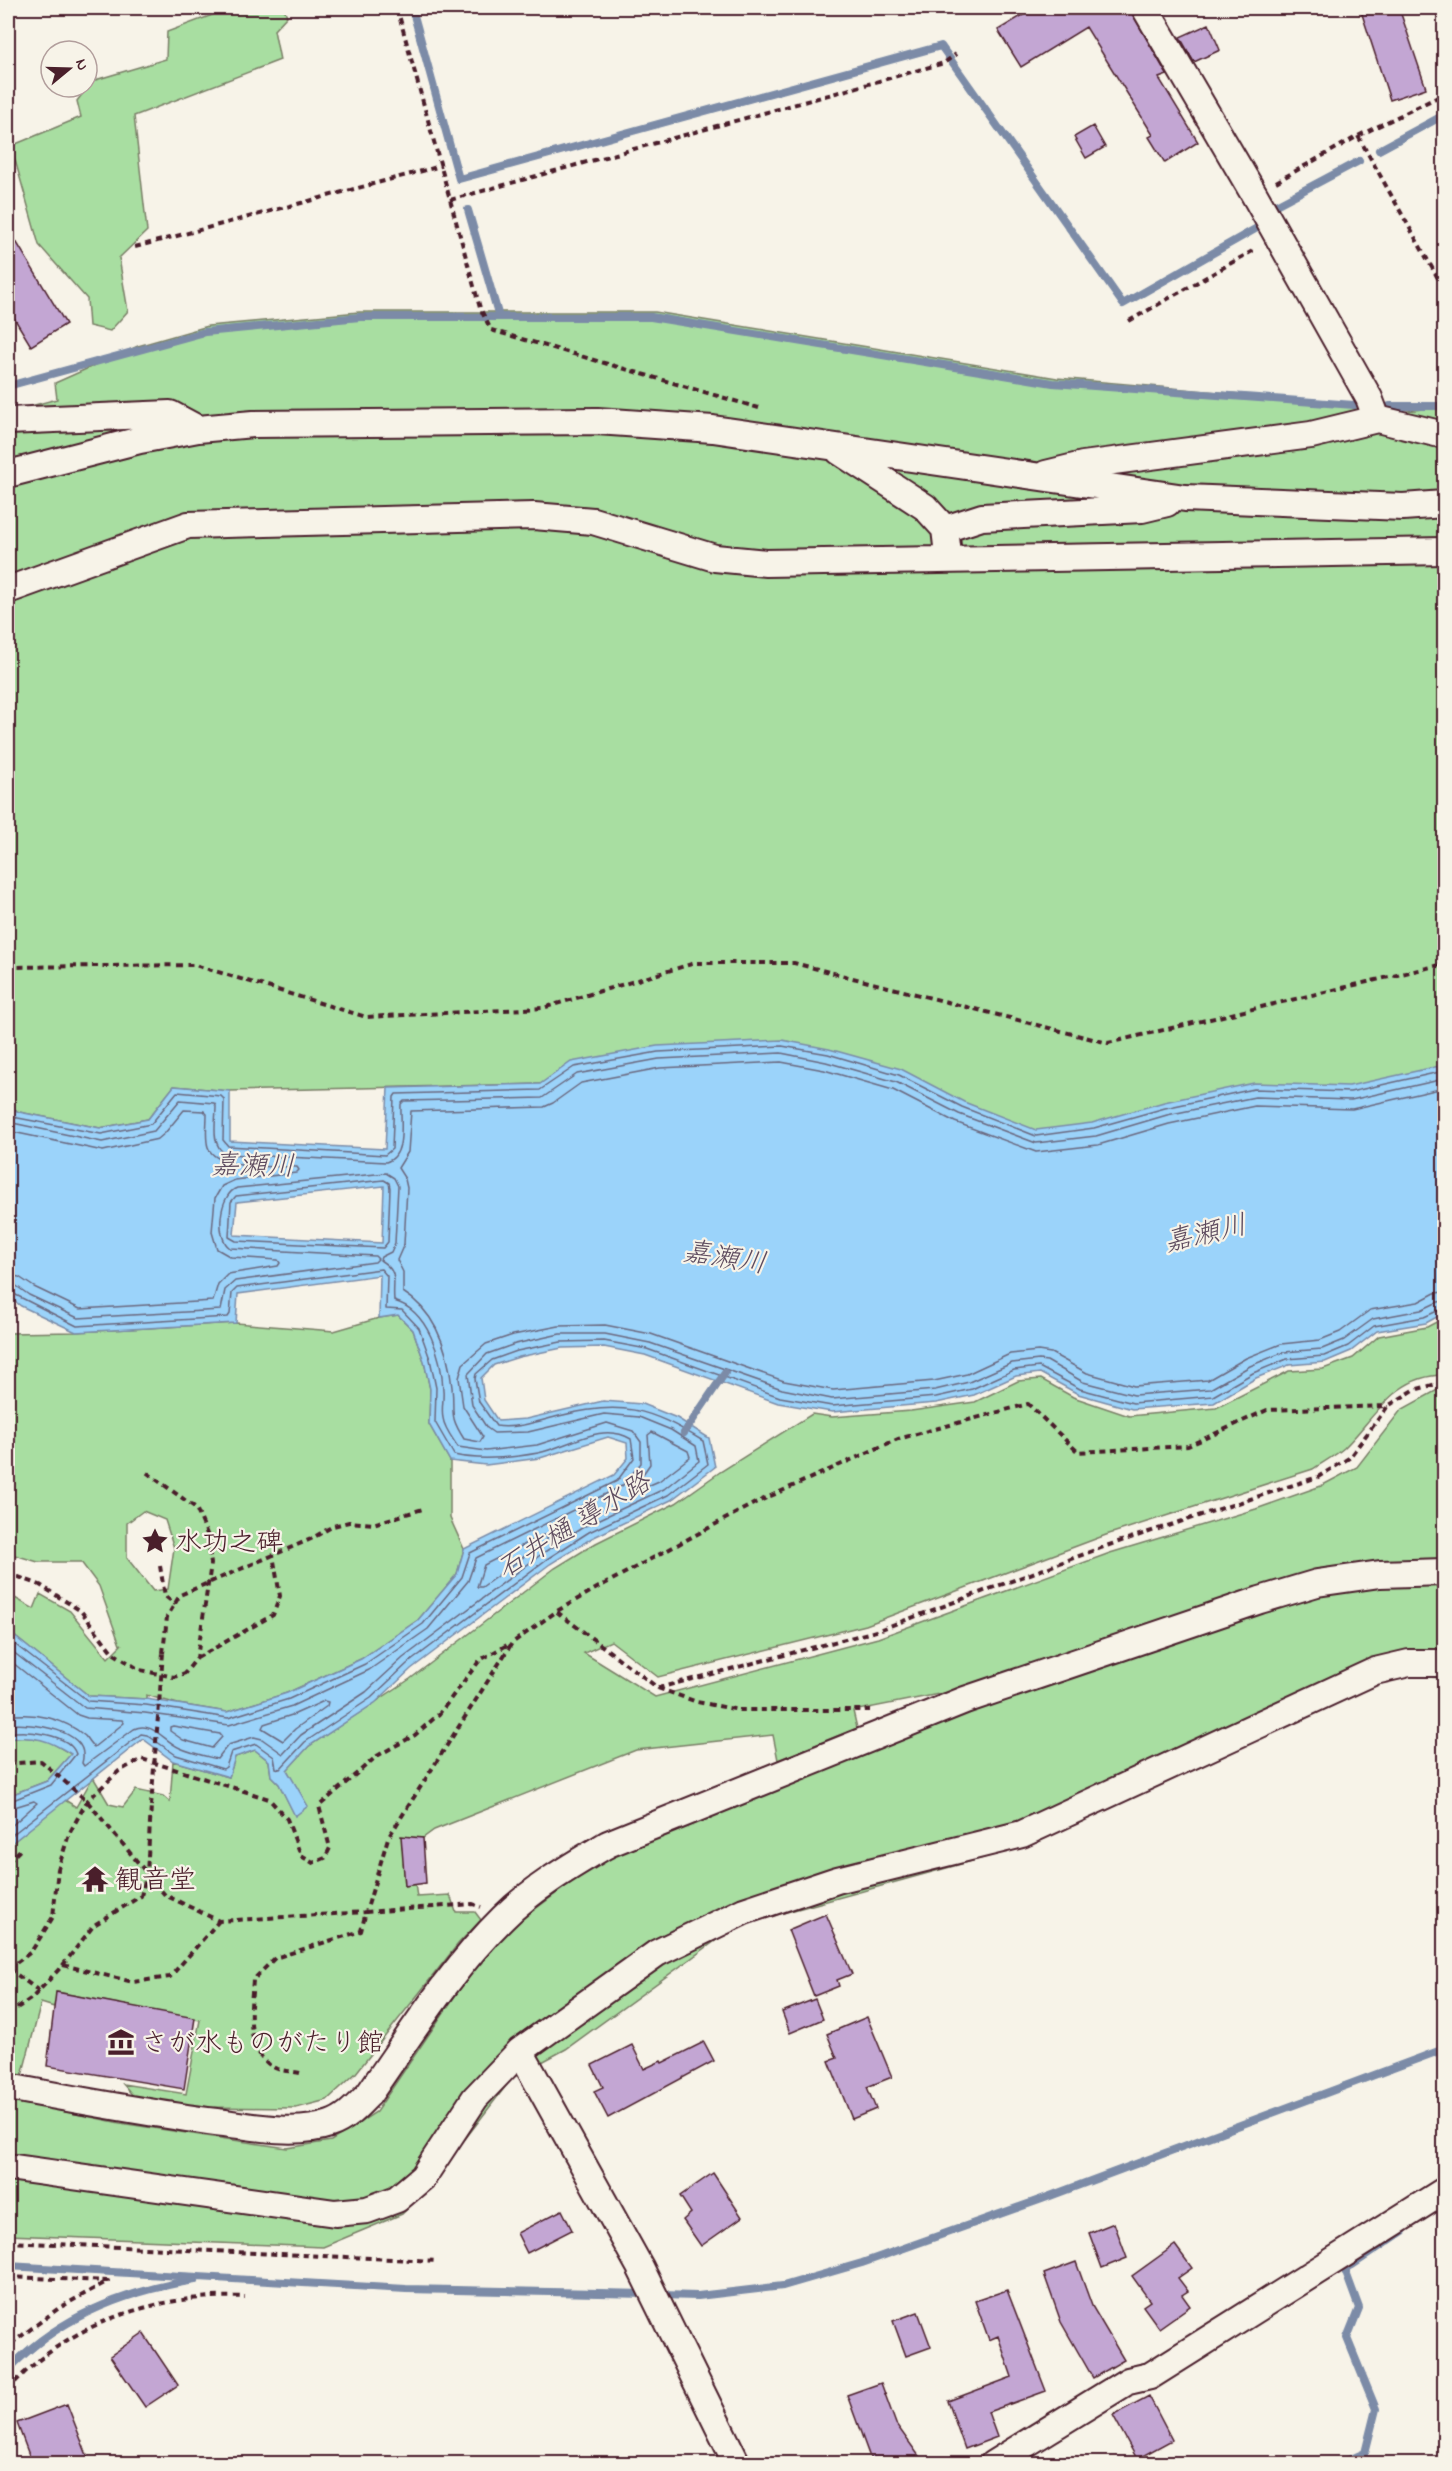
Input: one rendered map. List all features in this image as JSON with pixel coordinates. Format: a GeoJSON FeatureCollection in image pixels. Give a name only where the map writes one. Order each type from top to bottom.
{"type":"FeatureCollection","features":[{"type":"Feature","properties":{"kind":"street"},"geometry":{"type":"LineString","coordinates":[[1145,8],[1254,194],[1369,398],[1377,419]]}},
{"type":"Feature","properties":{"kind":"street"},"geometry":{"type":"LineString","coordinates":[[8,421],[170,414],[198,429]]}},
{"type":"Feature","properties":{"kind":"street"},"geometry":{"type":"LineString","coordinates":[[1032,477],[1083,465],[1311,435],[1377,419],[1406,428],[1444,435]]}},
{"type":"Feature","properties":{"kind":"street"},"geometry":{"type":"LineString","coordinates":[[8,474],[140,440],[198,429],[253,424],[597,421],[713,429],[1185,498],[1403,507],[1444,504]]}},
{"type":"Feature","properties":{"kind":"street"},"geometry":{"type":"LineString","coordinates":[[831,446],[926,507],[945,529],[949,558]]}},
{"type":"Feature","properties":{"kind":"street"},"geometry":{"type":"LineString","coordinates":[[945,529],[982,517],[1142,509],[1185,498]]}},
{"type":"Feature","properties":{"kind":"street"},"geometry":{"type":"LineString","coordinates":[[8,590],[188,525],[534,516],[593,521],[715,558],[766,563],[1444,551]]}},
{"type":"Feature","properties":{"kind":"street"},"geometry":{"type":"LineString","coordinates":[[8,2087],[129,2110],[260,2127],[298,2130],[331,2124],[351,2112],[369,2094],[462,1964],[503,1917],[555,1876],[608,1844],[910,1722],[988,1693],[1317,1583],[1380,1574],[1444,1572]]}},
{"type":"Feature","properties":{"kind":"street"},"geometry":{"type":"LineString","coordinates":[[8,2167],[335,2213],[367,2210],[397,2199],[423,2177],[475,2097],[520,2051],[657,1953],[744,1911],[837,1880],[1022,1834],[1375,1671],[1410,1664],[1444,1663]]}},
{"type":"Feature","properties":{"kind":"street"},"geometry":{"type":"LineString","coordinates":[[520,2051],[640,2267],[737,2463]]}},
{"type":"Feature","properties":{"kind":"street"},"geometry":{"type":"LineString","coordinates":[[993,2463],[1128,2381],[1150,2376],[1444,2191]]}},
{"type":"Feature","properties":{"kind":"path"},"geometry":{"type":"LineString","coordinates":[[407,8],[397,9],[480,308],[491,330],[765,410]]}},
{"type":"Feature","properties":{"kind":"path"},"geometry":{"type":"LineString","coordinates":[[450,200],[944,63],[956,54]]}},
{"type":"Feature","properties":{"kind":"path"},"geometry":{"type":"LineString","coordinates":[[1254,194],[1358,136],[1444,94]]}},
{"type":"Feature","properties":{"kind":"path"},"geometry":{"type":"LineString","coordinates":[[1358,136],[1444,289]]}},
{"type":"Feature","properties":{"kind":"path"},"geometry":{"type":"LineString","coordinates":[[135,248],[441,166]]}},
{"type":"Feature","properties":{"kind":"path"},"geometry":{"type":"LineString","coordinates":[[1129,321],[1277,236]]}},
{"type":"Feature","properties":{"kind":"path"},"geometry":{"type":"LineString","coordinates":[[8,967],[195,965],[366,1017],[543,1008],[695,963],[794,963],[1108,1043],[1444,964]]}},
{"type":"Feature","properties":{"kind":"path"},"geometry":{"type":"LineString","coordinates":[[658,1688],[876,1631],[1106,1546],[1318,1476],[1349,1458],[1388,1406],[1414,1390],[1444,1382]]}},
{"type":"Feature","properties":{"kind":"path"},"geometry":{"type":"LineString","coordinates":[[39,1990],[8,1969],[31,1952],[53,1917],[58,1869],[69,1834],[87,1801],[119,1771],[142,1759],[268,1799],[287,1819],[301,1856],[313,1863],[325,1858],[330,1848],[319,1806],[377,1756],[415,1735],[440,1714],[480,1660],[512,1643],[557,1611],[755,1503],[898,1439],[1028,1404],[1078,1452],[1188,1446],[1267,1410],[1388,1406]]}},
{"type":"Feature","properties":{"kind":"path"},"geometry":{"type":"LineString","coordinates":[[146,1472],[195,1508],[207,1534],[211,1564],[197,1658]]}},
{"type":"Feature","properties":{"kind":"path"},"geometry":{"type":"LineString","coordinates":[[8,2014],[32,1998],[63,1965],[94,1925],[141,1896],[147,1873],[167,1617],[180,1595],[311,1539],[333,1526],[349,1522],[373,1524],[423,1509]]}},
{"type":"Feature","properties":{"kind":"path"},"geometry":{"type":"LineString","coordinates":[[8,1573],[40,1585],[81,1611],[113,1653],[140,1670],[174,1677],[185,1673],[197,1658],[273,1616],[280,1596],[273,1555]]}},
{"type":"Feature","properties":{"kind":"path"},"geometry":{"type":"LineString","coordinates":[[160,1566],[165,1596],[175,1604]]}},
{"type":"Feature","properties":{"kind":"path"},"geometry":{"type":"LineString","coordinates":[[557,1611],[658,1688],[697,1702],[738,1710],[892,1710],[910,1722]]}},
{"type":"Feature","properties":{"kind":"path"},"geometry":{"type":"LineString","coordinates":[[300,2073],[273,2068],[259,2054],[250,2023],[253,1980],[275,1958],[361,1931],[388,1838],[512,1643]]}},
{"type":"Feature","properties":{"kind":"path"},"geometry":{"type":"LineString","coordinates":[[8,1764],[40,1761],[87,1801],[165,1895],[219,1921],[473,1904],[503,1917]]}},
{"type":"Feature","properties":{"kind":"path"},"geometry":{"type":"LineString","coordinates":[[8,1862],[20,1850]]}},
{"type":"Feature","properties":{"kind":"path"},"geometry":{"type":"LineString","coordinates":[[63,1965],[133,1982],[170,1977],[219,1921]]}},
{"type":"Feature","properties":{"kind":"path"},"geometry":{"type":"LineString","coordinates":[[8,2242],[437,2261]]}},
{"type":"Feature","properties":{"kind":"path"},"geometry":{"type":"LineString","coordinates":[[8,2277],[108,2281],[59,2308],[8,2346]]}},
{"type":"Feature","properties":{"kind":"path"},"geometry":{"type":"LineString","coordinates":[[8,2390],[18,2378],[67,2340],[112,2317],[165,2302],[212,2295],[245,2296]]}},
{"type":"Feature","properties":{"kind":"green space"},"geometry":{"type":"Polygon","coordinates":[[[223,8],[284,8],[287,16],[274,30],[280,60],[134,116],[147,231],[119,258],[128,311],[110,331],[89,326],[87,299],[39,245],[11,146],[81,117],[77,101],[78,99],[99,99],[99,79],[166,59],[167,32],[223,11],[223,8]]]}},
{"type":"Feature","properties":{"kind":"green space"},"geometry":{"type":"Polygon","coordinates":[[[359,312],[655,312],[1057,378],[1357,404],[1393,413],[1444,406],[1444,1127],[1085,1197],[540,1084],[230,1091],[174,1086],[148,1119],[100,1128],[19,1112],[8,1107],[8,412],[57,399],[55,383],[138,346],[208,326],[359,312]]]}},
{"type":"Feature","properties":{"kind":"green space"},"geometry":{"type":"Polygon","coordinates":[[[398,1315],[413,1330],[424,1361],[430,1389],[429,1424],[450,1461],[450,1518],[464,1549],[457,1574],[418,1620],[361,1659],[287,1693],[227,1712],[178,1704],[146,1695],[146,1699],[89,1696],[8,1631],[8,1594],[34,1609],[40,1594],[70,1611],[108,1658],[122,1644],[120,1645],[99,1586],[81,1562],[38,1562],[8,1553],[8,1333],[76,1332],[236,1323],[334,1331],[398,1315]],[[143,1511],[127,1523],[127,1558],[153,1591],[168,1589],[174,1548],[165,1520],[143,1511]]]}},
{"type":"Feature","properties":{"kind":"green space"},"geometry":{"type":"Polygon","coordinates":[[[1444,1318],[1444,1375],[1412,1382],[1399,1390],[1387,1400],[1344,1448],[1313,1469],[1106,1535],[866,1625],[658,1677],[611,1641],[584,1653],[655,1697],[878,1638],[1110,1553],[1256,1509],[1321,1486],[1357,1467],[1401,1410],[1444,1388],[1444,1678],[1390,1675],[1023,1847],[736,1926],[566,2049],[512,2078],[425,2191],[402,2214],[323,2247],[8,2235],[8,2100],[120,2123],[287,2148],[331,2141],[376,2112],[472,1971],[515,1924],[607,1856],[954,1691],[853,1711],[857,1728],[778,1760],[773,1735],[636,1750],[434,1830],[423,1838],[402,1837],[405,1886],[415,1884],[417,1897],[450,1895],[456,1912],[475,1912],[481,1920],[458,1944],[356,2073],[327,2100],[296,2108],[203,2107],[135,2098],[123,2084],[186,2094],[200,2020],[57,1992],[54,2007],[41,2003],[22,2076],[8,2074],[8,1846],[65,1800],[76,1807],[93,1777],[109,1804],[123,1807],[136,1790],[163,1796],[170,1802],[173,1761],[229,1777],[235,1757],[255,1750],[269,1761],[271,1776],[279,1784],[295,1815],[307,1806],[287,1770],[309,1746],[410,1679],[555,1568],[596,1543],[676,1503],[720,1472],[812,1414],[832,1417],[911,1411],[975,1402],[1018,1381],[1041,1379],[1073,1397],[1129,1416],[1216,1408],[1289,1371],[1323,1369],[1353,1358],[1379,1336],[1427,1327],[1444,1318]]]}},
{"type":"Feature","properties":{"kind":"green space"},"geometry":{"type":"Polygon","coordinates":[[[22,1737],[47,1740],[71,1754],[47,1781],[8,1796],[8,1739],[22,1737]]]}},
{"type":"Feature","properties":{"kind":"water"},"geometry":{"type":"Polygon","coordinates":[[[782,1040],[829,1049],[901,1069],[964,1102],[1036,1130],[1092,1123],[1164,1102],[1254,1083],[1349,1086],[1444,1065],[1444,1313],[1426,1323],[1377,1331],[1351,1351],[1325,1362],[1289,1365],[1256,1378],[1214,1403],[1132,1409],[1078,1394],[1040,1373],[1016,1376],[974,1395],[936,1403],[832,1412],[778,1403],[645,1355],[604,1347],[562,1348],[494,1365],[481,1378],[484,1400],[498,1421],[526,1419],[603,1401],[642,1404],[677,1418],[709,1438],[715,1467],[671,1500],[592,1538],[550,1564],[411,1669],[375,1703],[309,1746],[287,1770],[308,1806],[295,1816],[279,1784],[271,1776],[269,1761],[255,1750],[235,1757],[229,1777],[173,1761],[143,1739],[8,1846],[8,1796],[47,1781],[71,1754],[56,1745],[41,1740],[8,1739],[8,1631],[89,1696],[146,1699],[227,1712],[287,1693],[361,1659],[418,1620],[457,1574],[464,1549],[614,1475],[628,1458],[627,1443],[608,1437],[540,1458],[486,1465],[450,1461],[429,1424],[430,1389],[424,1361],[413,1330],[398,1315],[379,1318],[380,1275],[238,1294],[236,1323],[76,1332],[21,1306],[8,1296],[8,1107],[19,1112],[100,1128],[148,1119],[174,1086],[230,1091],[230,1141],[385,1149],[388,1088],[540,1084],[571,1062],[657,1046],[782,1040]],[[384,1186],[237,1202],[234,1235],[382,1243],[384,1186]]]}},
{"type":"Feature","properties":{"kind":"building"},"geometry":{"type":"Polygon","coordinates":[[[1035,8],[1129,8],[1167,75],[1159,78],[1198,142],[1165,163],[1149,137],[1153,135],[1086,27],[1021,67],[998,30],[1035,8]]]}},
{"type":"Feature","properties":{"kind":"building"},"geometry":{"type":"Polygon","coordinates":[[[1360,8],[1399,8],[1426,88],[1390,100],[1360,8]]]}},
{"type":"Feature","properties":{"kind":"building"},"geometry":{"type":"Polygon","coordinates":[[[1209,24],[1220,50],[1194,62],[1180,37],[1209,24]]]}},
{"type":"Feature","properties":{"kind":"building"},"geometry":{"type":"Polygon","coordinates":[[[1093,126],[1105,147],[1086,158],[1074,137],[1093,126]]]}},
{"type":"Feature","properties":{"kind":"building"},"geometry":{"type":"Polygon","coordinates":[[[8,228],[66,324],[31,346],[8,308],[8,228]]]}},
{"type":"Feature","properties":{"kind":"building"},"geometry":{"type":"Polygon","coordinates":[[[401,1836],[423,1838],[426,1883],[405,1886],[401,1836]]]}},
{"type":"Feature","properties":{"kind":"building"},"geometry":{"type":"Polygon","coordinates":[[[826,1914],[852,1974],[837,1980],[839,1986],[814,1996],[788,1930],[826,1914]]]}},
{"type":"Feature","properties":{"kind":"building","name":"さが水ものがたり館"},"geometry":{"type":"Polygon","coordinates":[[[56,1992],[195,2018],[184,2089],[47,2066],[56,1992]]]}},
{"type":"Feature","properties":{"kind":"building"},"geometry":{"type":"Polygon","coordinates":[[[815,1999],[823,2019],[790,2033],[782,2012],[815,1999]]]}},
{"type":"Feature","properties":{"kind":"building"},"geometry":{"type":"Polygon","coordinates":[[[867,2017],[892,2077],[867,2087],[876,2109],[852,2119],[829,2061],[837,2058],[827,2034],[867,2017]]]}},
{"type":"Feature","properties":{"kind":"building"},"geometry":{"type":"Polygon","coordinates":[[[704,2042],[714,2061],[608,2118],[594,2091],[603,2087],[592,2065],[632,2045],[644,2069],[661,2061],[662,2063],[704,2042]]]}},
{"type":"Feature","properties":{"kind":"building"},"geometry":{"type":"Polygon","coordinates":[[[713,2173],[742,2217],[701,2246],[683,2220],[691,2213],[680,2196],[713,2173]]]}},
{"type":"Feature","properties":{"kind":"building"},"geometry":{"type":"Polygon","coordinates":[[[562,2210],[572,2230],[527,2253],[517,2233],[562,2210]]]}},
{"type":"Feature","properties":{"kind":"building"},"geometry":{"type":"Polygon","coordinates":[[[1114,2223],[1127,2258],[1102,2268],[1089,2233],[1114,2223]]]}},
{"type":"Feature","properties":{"kind":"building"},"geometry":{"type":"Polygon","coordinates":[[[1175,2245],[1192,2268],[1178,2278],[1188,2291],[1182,2295],[1190,2306],[1159,2328],[1143,2306],[1150,2301],[1132,2276],[1175,2245]]]}},
{"type":"Feature","properties":{"kind":"building"},"geometry":{"type":"Polygon","coordinates":[[[1076,2262],[1092,2306],[1124,2360],[1093,2378],[1061,2322],[1044,2274],[1076,2262]]]}},
{"type":"Feature","properties":{"kind":"building"},"geometry":{"type":"Polygon","coordinates":[[[1007,2290],[1046,2391],[988,2412],[997,2437],[965,2449],[948,2401],[1012,2377],[998,2336],[989,2340],[975,2301],[1007,2290]]]}},
{"type":"Feature","properties":{"kind":"building"},"geometry":{"type":"Polygon","coordinates":[[[918,2312],[931,2347],[906,2356],[893,2321],[918,2312]]]}},
{"type":"Feature","properties":{"kind":"building"},"geometry":{"type":"Polygon","coordinates":[[[143,2333],[178,2385],[145,2407],[110,2356],[143,2333]]]}},
{"type":"Feature","properties":{"kind":"building"},"geometry":{"type":"Polygon","coordinates":[[[881,2383],[896,2424],[924,2463],[872,2463],[847,2395],[881,2383]]]}},
{"type":"Feature","properties":{"kind":"building"},"geometry":{"type":"Polygon","coordinates":[[[1149,2396],[1172,2440],[1137,2459],[1113,2415],[1149,2396]]]}},
{"type":"Feature","properties":{"kind":"building"},"geometry":{"type":"Polygon","coordinates":[[[67,2404],[90,2463],[32,2463],[17,2423],[67,2404]]]}},
{"type":"Feature","properties":{"kind":"waterway"},"geometry":{"type":"LineString","coordinates":[[412,8],[459,179],[941,46],[1123,304],[1257,228]]}},
{"type":"Feature","properties":{"kind":"waterway"},"geometry":{"type":"LineString","coordinates":[[1379,150],[1444,115]]}},
{"type":"Feature","properties":{"kind":"waterway"},"geometry":{"type":"LineString","coordinates":[[1274,206],[1359,161]]}},
{"type":"Feature","properties":{"kind":"waterway"},"geometry":{"type":"LineString","coordinates":[[468,210],[499,317]]}},
{"type":"Feature","properties":{"kind":"waterway"},"geometry":{"type":"LineString","coordinates":[[8,386],[205,332],[360,317],[651,317],[1053,383],[1354,405]]}},
{"type":"Feature","properties":{"kind":"waterway"},"geometry":{"type":"LineString","coordinates":[[1390,406],[1444,406]]}},
{"type":"Feature","properties":{"kind":"waterway"},"geometry":{"type":"LineString","coordinates":[[684,1433],[725,1373]]}},
{"type":"Feature","properties":{"kind":"waterway"},"geometry":{"type":"LineString","coordinates":[[660,2295],[698,2296],[783,2286],[862,2263],[1042,2199],[1444,2049]]}},
{"type":"Feature","properties":{"kind":"waterway"},"geometry":{"type":"LineString","coordinates":[[1340,2464],[1365,2453],[1376,2409],[1347,2338],[1359,2308],[1345,2270],[1403,2231]]}},
{"type":"Feature","properties":{"kind":"waterway"},"geometry":{"type":"LineString","coordinates":[[8,2266],[406,2289],[648,2294]]}},
{"type":"Feature","properties":{"kind":"waterway"},"geometry":{"type":"LineString","coordinates":[[8,2370],[48,2335],[94,2309],[143,2291],[195,2280]]}},
{"type":"Feature","properties":{"kind":"place","name":"水功之碑"},"geometry":{"type":"Point","coordinates":[155,1541]}},
{"type":"Feature","properties":{"kind":"place","name":"観音堂"},"geometry":{"type":"Point","coordinates":[95,1879]}},
{"type":"Feature","properties":{"kind":"place","name":"さが水ものがたり館"},"geometry":{"type":"Point","coordinates":[121,2042]}},
{"type":"Feature","properties":{"kind":"water label","name":"嘉瀬川"},"geometry":{"type":"Point","coordinates":[253,1164]}},
{"type":"Feature","properties":{"kind":"water label","name":"嘉瀬川"},"geometry":{"type":"Point","coordinates":[1205,1232]}},
{"type":"Feature","properties":{"kind":"water label","name":"嘉瀬川"},"geometry":{"type":"Point","coordinates":[725,1256]}},
{"type":"Feature","properties":{"kind":"water label","name":"石井樋 導水路"},"geometry":{"type":"Point","coordinates":[573,1524]}}]}
